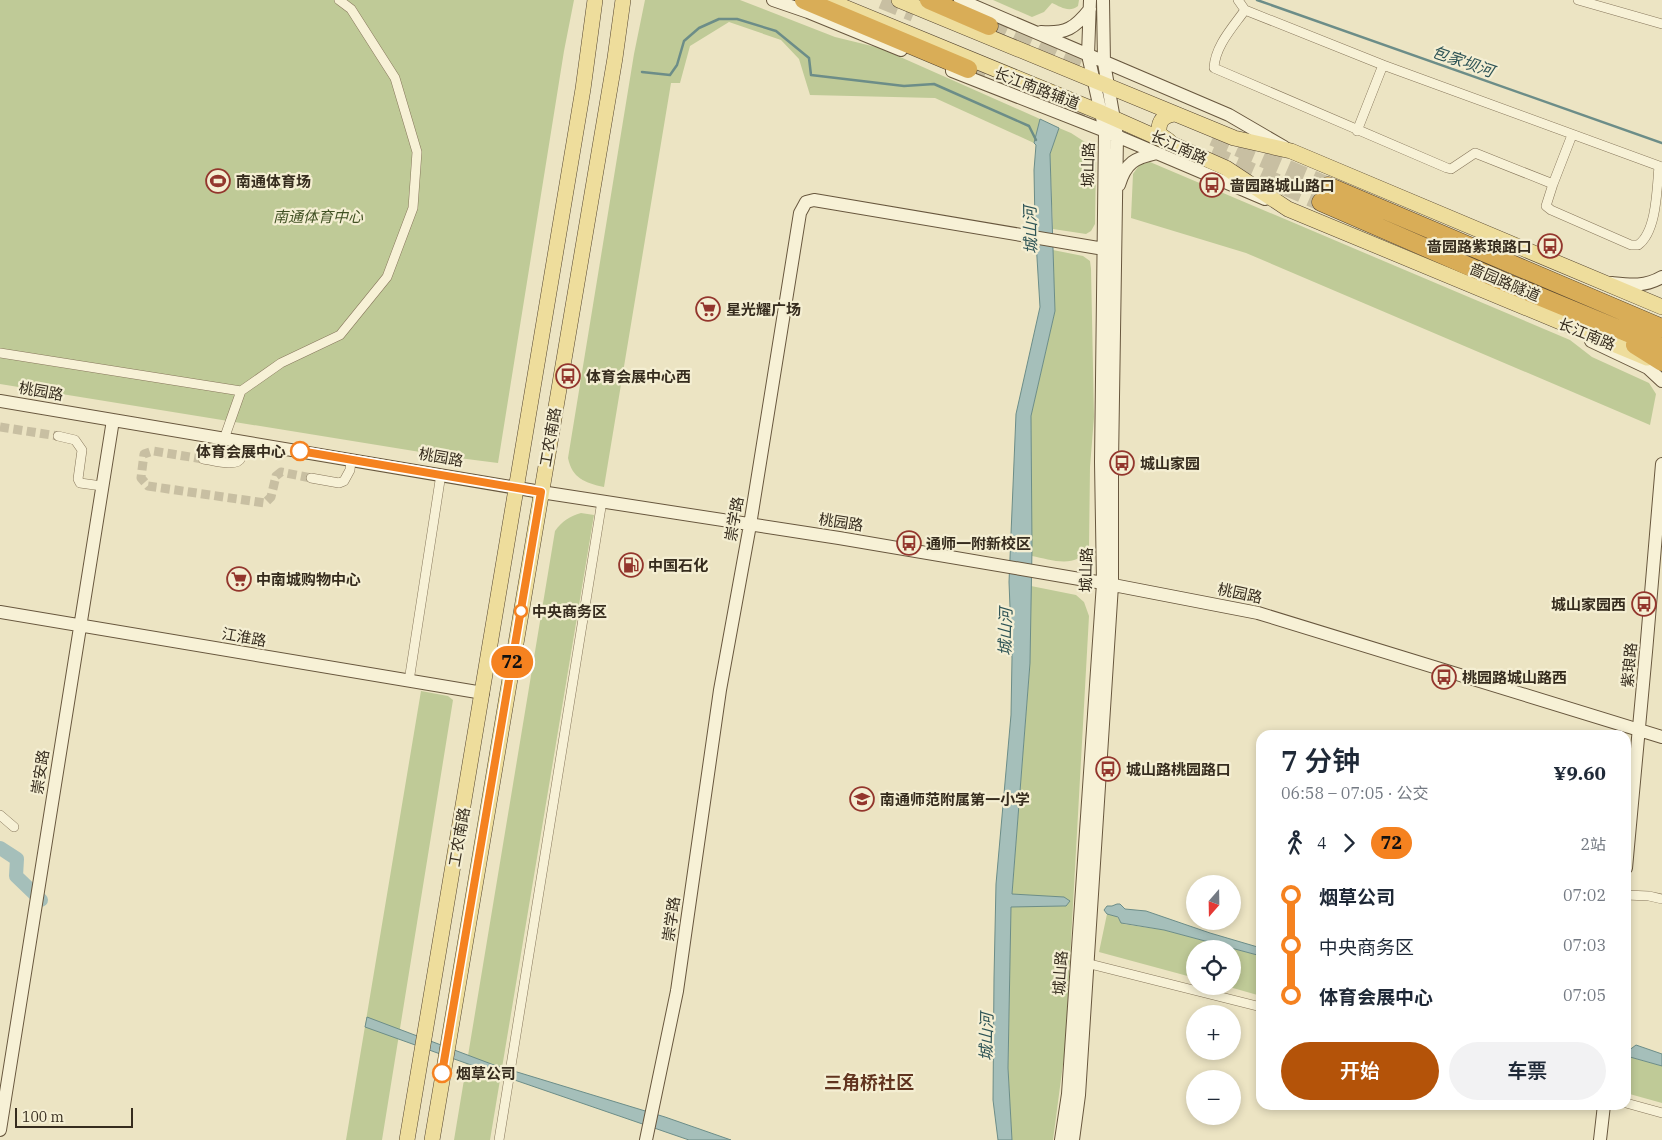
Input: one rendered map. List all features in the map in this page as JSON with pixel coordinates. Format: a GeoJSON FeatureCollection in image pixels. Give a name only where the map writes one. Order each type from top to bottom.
{"type":"FeatureCollection","features":[{"type":"Feature","properties":{"kind":"highway"},"geometry":{"type":"LineString","coordinates":[[804,0],[968,69]]}},
{"type":"Feature","properties":{"kind":"highway"},"geometry":{"type":"LineString","coordinates":[[929,0],[989,26]]}},
{"type":"Feature","properties":{"kind":"highway","name":"啬园路隧道"},"geometry":{"type":"LineString","coordinates":[[1328,186],[1662,328]]}},
{"type":"Feature","properties":{"kind":"highway","name":"啬园路隧道"},"geometry":{"type":"LineString","coordinates":[[1321,202],[1506,283],[1662,347]]}},
{"type":"Feature","properties":{"kind":"highway"},"geometry":{"type":"LineString","coordinates":[[1404,218],[1475,241],[1614,300],[1662,317]]}},
{"type":"Feature","properties":{"kind":"highway"},"geometry":{"type":"LineString","coordinates":[[1506,283],[1623,337],[1662,363]]}},
{"type":"Feature","properties":{"kind":"main road","name":"工农南路"},"geometry":{"type":"LineString","coordinates":[[406,1138],[426,1035],[483,693],[595,0]]}},
{"type":"Feature","properties":{"kind":"main road","name":"工农南路"},"geometry":{"type":"LineString","coordinates":[[432,1140],[623,0]]}},
{"type":"Feature","properties":{"kind":"main road","name":"长江南路"},"geometry":{"type":"LineString","coordinates":[[827,0],[1108,116],[1226,168],[1288,209],[1662,363]]}},
{"type":"Feature","properties":{"kind":"main road","name":"长江南路"},"geometry":{"type":"LineString","coordinates":[[899,0],[1234,138],[1291,151],[1662,307]]}},
{"type":"Feature","properties":{"kind":"main road"},"geometry":{"type":"LineString","coordinates":[[1172,144],[1160,134],[1158,126],[1166,115],[1174,114]]}},
{"type":"Feature","properties":{"kind":"street"},"geometry":{"type":"LineString","coordinates":[[224,439],[241,391],[281,363],[340,335],[387,277],[413,208],[417,152],[395,78],[351,9],[339,0]]}},
{"type":"Feature","properties":{"kind":"street","name":"长江南路辅道"},"geometry":{"type":"LineString","coordinates":[[774,0],[808,12],[1016,98],[1111,134],[1288,209]]}},
{"type":"Feature","properties":{"kind":"street"},"geometry":{"type":"LineString","coordinates":[[960,0],[1229,115],[1291,151]]}},
{"type":"Feature","properties":{"kind":"street","name":"城山路"},"geometry":{"type":"LineString","coordinates":[[1103,0],[1104,63],[1109,88],[1108,116]]}},
{"type":"Feature","properties":{"kind":"street"},"geometry":{"type":"LineString","coordinates":[[1238,0],[1245,10],[1384,65],[1660,166],[1655,211],[1643,242],[1638,245],[1631,244],[1551,210],[1546,206],[1572,135]]}},
{"type":"Feature","properties":{"kind":"street"},"geometry":{"type":"LineString","coordinates":[[1578,0],[1662,24]]}},
{"type":"Feature","properties":{"kind":"street"},"geometry":{"type":"LineString","coordinates":[[1031,31],[1052,33],[1068,30],[1081,21],[1090,5]]}},
{"type":"Feature","properties":{"kind":"street","name":"城山路"},"geometry":{"type":"LineString","coordinates":[[1061,1140],[1068,1094],[1082,962],[1108,584],[1112,462],[1117,192],[1108,116],[1088,55],[1090,5]]}},
{"type":"Feature","properties":{"kind":"street"},"geometry":{"type":"LineString","coordinates":[[1245,10],[1224,38],[1215,60],[1214,68],[1447,168],[1457,166],[1475,153],[1553,184]]}},
{"type":"Feature","properties":{"kind":"street"},"geometry":{"type":"LineString","coordinates":[[1357,131],[1384,65]]}},
{"type":"Feature","properties":{"kind":"street","name":"城山路"},"geometry":{"type":"LineString","coordinates":[[1108,584],[1102,462],[1104,249],[1111,134]]}},
{"type":"Feature","properties":{"kind":"street"},"geometry":{"type":"LineString","coordinates":[[1117,192],[1123,172],[1130,164],[1140,157],[1157,153]]}},
{"type":"Feature","properties":{"kind":"street","name":"崇学路"},"geometry":{"type":"LineString","coordinates":[[647,1134],[677,991],[720,690],[750,524],[800,213],[806,202],[814,200],[1104,249]]}},
{"type":"Feature","properties":{"kind":"street"},"geometry":{"type":"LineString","coordinates":[[1602,282],[1638,286],[1653,283],[1662,277]]}},
{"type":"Feature","properties":{"kind":"street"},"geometry":{"type":"LineString","coordinates":[[1559,322],[1619,356],[1648,368],[1662,381]]}},
{"type":"Feature","properties":{"kind":"street"},"geometry":{"type":"LineString","coordinates":[[0,353],[241,391]]}},
{"type":"Feature","properties":{"kind":"street","name":"桃园路"},"geometry":{"type":"LineString","coordinates":[[0,401],[541,492],[839,538],[1108,584],[1258,613],[1638,728],[1662,737]]}},
{"type":"Feature","properties":{"kind":"street","name":"崇安路"},"geometry":{"type":"LineString","coordinates":[[0,1130],[113,420]]}},
{"type":"Feature","properties":{"kind":"street"},"geometry":{"type":"LineString","coordinates":[[58,436],[75,440],[82,450],[78,480],[102,486]]}},
{"type":"Feature","properties":{"kind":"street"},"geometry":{"type":"LineString","coordinates":[[203,459],[232,464],[237,463],[241,460],[244,442]]}},
{"type":"Feature","properties":{"kind":"street"},"geometry":{"type":"LineString","coordinates":[[310,478],[339,483],[344,481],[350,470],[351,459]]}},
{"type":"Feature","properties":{"kind":"street","name":"紫琅路"},"geometry":{"type":"LineString","coordinates":[[1631,810],[1645,675],[1662,464]]}},
{"type":"Feature","properties":{"kind":"street"},"geometry":{"type":"LineString","coordinates":[[409,682],[442,474]]}},
{"type":"Feature","properties":{"kind":"street"},"geometry":{"type":"LineString","coordinates":[[499,1140],[602,501]]}},
{"type":"Feature","properties":{"kind":"street","name":"江淮路"},"geometry":{"type":"LineString","coordinates":[[0,612],[483,693]]}},
{"type":"Feature","properties":{"kind":"street"},"geometry":{"type":"LineString","coordinates":[[0,815],[14,827]]}},
{"type":"Feature","properties":{"kind":"street"},"geometry":{"type":"LineString","coordinates":[[1631,895],[1662,899]]}},
{"type":"Feature","properties":{"kind":"street"},"geometry":{"type":"LineString","coordinates":[[1082,962],[1256,1006]]}},
{"type":"Feature","properties":{"kind":"street","name":"城山路"},"geometry":{"type":"LineString","coordinates":[[1073,1140],[1079,1095],[1082,962]]}},
{"type":"Feature","properties":{"kind":"street"},"geometry":{"type":"LineString","coordinates":[[1631,1104],[1662,1113]]}},
{"type":"Feature","properties":{"kind":"street"},"geometry":{"type":"LineString","coordinates":[[1600,1140],[1603,1110]]}},
{"type":"Feature","properties":{"kind":"green space","name":"南通体育中心"},"geometry":{"type":"Polygon","coordinates":[[[0,0],[574,0],[564,51],[498,463],[0,384],[0,0]]]}},
{"type":"Feature","properties":{"kind":"green space"},"geometry":{"type":"Polygon","coordinates":[[[645,0],[740,0],[835,37],[880,48],[1040,119],[1034,143],[935,98],[810,95],[799,59],[781,40],[729,22],[690,46],[680,83],[671,83],[604,487],[591,484],[576,475],[568,458],[634,54],[645,0]]]}},
{"type":"Feature","properties":{"kind":"green space"},"geometry":{"type":"Polygon","coordinates":[[[993,0],[1079,0],[1078,6],[1071,9],[1065,9],[1052,3],[1044,12],[1032,17],[993,0]]]}},
{"type":"Feature","properties":{"kind":"green space"},"geometry":{"type":"Polygon","coordinates":[[[1059,128],[1088,144],[1096,160],[1095,224],[1091,231],[1086,234],[1053,229],[1050,154],[1059,128]]]}},
{"type":"Feature","properties":{"kind":"green space"},"geometry":{"type":"Polygon","coordinates":[[[1150,162],[1570,340],[1592,357],[1649,383],[1656,394],[1650,425],[1246,253],[1131,218],[1133,174],[1140,164],[1150,162]]]}},
{"type":"Feature","properties":{"kind":"green space"},"geometry":{"type":"Polygon","coordinates":[[[1053,250],[1083,256],[1090,261],[1091,269],[1094,417],[1090,467],[1089,546],[1078,558],[1064,562],[1032,556],[1031,416],[1055,311],[1053,250]]]}},
{"type":"Feature","properties":{"kind":"green space"},"geometry":{"type":"Polygon","coordinates":[[[581,513],[594,515],[490,1140],[454,1140],[555,531],[566,519],[581,513]]]}},
{"type":"Feature","properties":{"kind":"green space"},"geometry":{"type":"Polygon","coordinates":[[[1031,586],[1076,595],[1084,602],[1089,616],[1065,1049],[1053,1140],[1012,1140],[1008,1068],[1011,907],[1030,663],[1031,586]]]}},
{"type":"Feature","properties":{"kind":"green space"},"geometry":{"type":"Polygon","coordinates":[[[421,691],[448,696],[453,700],[382,1140],[346,1140],[421,691]]]}},
{"type":"Feature","properties":{"kind":"green space"},"geometry":{"type":"Polygon","coordinates":[[[1107,914],[1116,916],[1123,924],[1164,930],[1201,940],[1186,940],[1186,976],[1099,952],[1107,914]]]}},
{"type":"Feature","properties":{"kind":"green space"},"geometry":{"type":"Polygon","coordinates":[[[1241,951],[1256,955],[1256,995],[1241,990],[1241,951]]]}},
{"type":"Feature","properties":{"kind":"green space"},"geometry":{"type":"Polygon","coordinates":[[[1631,1057],[1662,1066],[1662,1103],[1631,1094],[1631,1057]]]}},
{"type":"Feature","properties":{"kind":"water"},"geometry":{"type":"Polygon","coordinates":[[[1040,119],[1059,128],[1050,154],[1055,311],[1031,416],[1032,548],[1030,663],[1012,894],[1064,897],[1070,901],[1066,906],[1011,907],[1008,1068],[1012,1140],[998,1140],[993,1100],[996,884],[1011,715],[1012,658],[1009,582],[1016,414],[1040,307],[1035,225],[1034,170],[1036,145],[1034,143],[1040,119]]]}},
{"type":"Feature","properties":{"kind":"water"},"geometry":{"type":"Polygon","coordinates":[[[1120,904],[1125,909],[1146,911],[1186,925],[1186,930],[1201,930],[1234,940],[1201,940],[1164,930],[1121,923],[1118,917],[1107,914],[1104,910],[1107,906],[1120,904]]]}},
{"type":"Feature","properties":{"kind":"water"},"geometry":{"type":"Polygon","coordinates":[[[1241,942],[1256,947],[1256,955],[1241,951],[1241,942]]]}},
{"type":"Feature","properties":{"kind":"water"},"geometry":{"type":"Polygon","coordinates":[[[367,1017],[494,1065],[665,1117],[731,1140],[689,1140],[365,1027],[367,1017]]]}},
{"type":"Feature","properties":{"kind":"water"},"geometry":{"type":"Polygon","coordinates":[[[1636,1045],[1662,1054],[1662,1066],[1631,1057],[1631,1049],[1636,1045]]]}},
{"type":"Feature","properties":{"kind":"waterway","name":"包家坝河"},"geometry":{"type":"LineString","coordinates":[[1257,0],[1662,143]]}},
{"type":"Feature","properties":{"kind":"waterway"},"geometry":{"type":"LineString","coordinates":[[642,72],[670,75],[677,65],[684,41],[699,28],[719,19],[737,19],[776,31],[809,58],[811,75],[904,86],[934,84],[1029,126],[1036,140]]}},
{"type":"Feature","properties":{"kind":"waterway"},"geometry":{"type":"LineString","coordinates":[[0,848],[17,859],[16,876],[41,900]]}},
{"type":"Feature","properties":{"kind":"tunnel"},"geometry":{"type":"LineString","coordinates":[[882,0],[914,13]]}},
{"type":"Feature","properties":{"kind":"tunnel"},"geometry":{"type":"LineString","coordinates":[[989,26],[1090,72]]}},
{"type":"Feature","properties":{"kind":"tunnel"},"geometry":{"type":"LineString","coordinates":[[968,69],[1085,116],[1119,127]]}},
{"type":"Feature","properties":{"kind":"tunnel"},"geometry":{"type":"LineString","coordinates":[[1213,137],[1328,186]]}},
{"type":"Feature","properties":{"kind":"tunnel"},"geometry":{"type":"LineString","coordinates":[[1211,154],[1321,202]]}},
{"type":"Feature","properties":{"kind":"tunnel"},"geometry":{"type":"LineString","coordinates":[[0,427],[58,436]]}},
{"type":"Feature","properties":{"kind":"tunnel"},"geometry":{"type":"LineString","coordinates":[[203,459],[153,451],[144,454],[141,478],[148,486],[265,503],[271,497],[276,476],[281,472],[311,478]]}},
{"type":"Feature","properties":{"kind":"bus line","name":"72"},"geometry":{"type":"LineString","coordinates":[[300,451],[541,492],[442,1073]]}},
{"type":"Feature","properties":{"kind":"place","name":"南通体育场"},"geometry":{"type":"Point","coordinates":[218,181]}},
{"type":"Feature","properties":{"kind":"place","name":"啬园路城山路口"},"geometry":{"type":"Point","coordinates":[1212,185]}},
{"type":"Feature","properties":{"kind":"place","name":"啬园路紫琅路口"},"geometry":{"type":"Point","coordinates":[1550,246]}},
{"type":"Feature","properties":{"kind":"place","name":"星光耀广场"},"geometry":{"type":"Point","coordinates":[708,309]}},
{"type":"Feature","properties":{"kind":"place","name":"体育会展中心西"},"geometry":{"type":"Point","coordinates":[568,376]}},
{"type":"Feature","properties":{"kind":"place","name":"体育会展中心"},"geometry":{"type":"Point","coordinates":[300,451]}},
{"type":"Feature","properties":{"kind":"place","name":"城山家园"},"geometry":{"type":"Point","coordinates":[1122,463]}},
{"type":"Feature","properties":{"kind":"place","name":"通师一附新校区"},"geometry":{"type":"Point","coordinates":[909,543]}},
{"type":"Feature","properties":{"kind":"place","name":"中国石化"},"geometry":{"type":"Point","coordinates":[631,565]}},
{"type":"Feature","properties":{"kind":"place","name":"中南城购物中心"},"geometry":{"type":"Point","coordinates":[239,579]}},
{"type":"Feature","properties":{"kind":"place","name":"城山家园西"},"geometry":{"type":"Point","coordinates":[1644,604]}},
{"type":"Feature","properties":{"kind":"place","name":"中央商务区"},"geometry":{"type":"Point","coordinates":[521,611]}},
{"type":"Feature","properties":{"kind":"place","name":"桃园路城山路西"},"geometry":{"type":"Point","coordinates":[1444,677]}},
{"type":"Feature","properties":{"kind":"place","name":"城山路桃园路口"},"geometry":{"type":"Point","coordinates":[1108,769]}},
{"type":"Feature","properties":{"kind":"place","name":"南通师范附属第一小学"},"geometry":{"type":"Point","coordinates":[862,799]}},
{"type":"Feature","properties":{"kind":"place","name":"烟草公司"},"geometry":{"type":"Point","coordinates":[442,1073]}},
{"type":"Feature","properties":{"kind":"district","name":"三角桥社区"},"geometry":{"type":"Point","coordinates":[869,1082]}},
{"type":"Feature","properties":{"kind":"water label","name":"城山河"},"geometry":{"type":"Point","coordinates":[1030,230]}},
{"type":"Feature","properties":{"kind":"water label","name":"城山河"},"geometry":{"type":"Point","coordinates":[1005,632]}},
{"type":"Feature","properties":{"kind":"water label","name":"城山河"},"geometry":{"type":"Point","coordinates":[986,1037]}}]}
